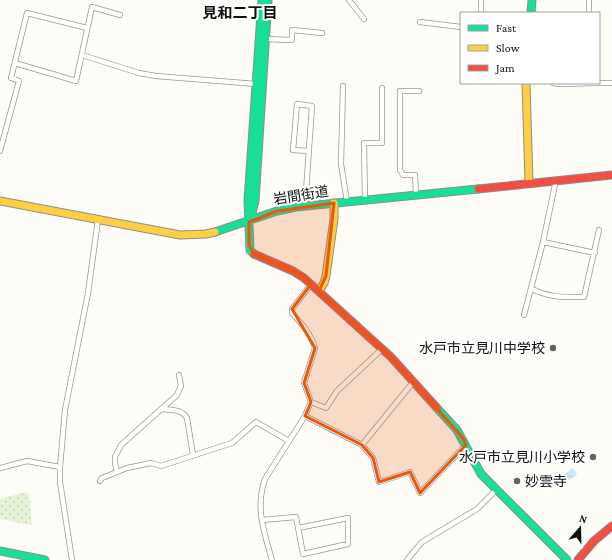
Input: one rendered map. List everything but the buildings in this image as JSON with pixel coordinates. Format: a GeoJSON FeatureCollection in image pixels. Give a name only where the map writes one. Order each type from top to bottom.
{"type":"FeatureCollection","features":[{"type":"Feature","properties":{"kind":"street"},"geometry":{"type":"LineString","coordinates":[[262,0],[248,200],[250,222],[249,245],[251,251],[298,274],[311,284],[414,380],[457,430],[466,445],[474,465],[481,474],[567,560]]}},
{"type":"Feature","properties":{"kind":"street"},"geometry":{"type":"LineString","coordinates":[[250,222],[255,201],[268,0]]}},
{"type":"Feature","properties":{"kind":"street"},"geometry":{"type":"LineString","coordinates":[[349,0],[364,19]]}},
{"type":"Feature","properties":{"kind":"street"},"geometry":{"type":"LineString","coordinates":[[481,0],[481,12]]}},
{"type":"Feature","properties":{"kind":"street"},"geometry":{"type":"LineString","coordinates":[[531,12],[532,0]]}},
{"type":"Feature","properties":{"kind":"street"},"geometry":{"type":"LineString","coordinates":[[589,0],[589,12]]}},
{"type":"Feature","properties":{"kind":"street"},"geometry":{"type":"LineString","coordinates":[[15,63],[76,81],[92,7],[120,15]]}},
{"type":"Feature","properties":{"kind":"street"},"geometry":{"type":"LineString","coordinates":[[0,151],[19,81],[11,78],[27,13],[87,28]]}},
{"type":"Feature","properties":{"kind":"street"},"geometry":{"type":"LineString","coordinates":[[420,22],[460,27]]}},
{"type":"Feature","properties":{"kind":"street"},"geometry":{"type":"LineString","coordinates":[[265,39],[292,40],[292,30],[322,33]]}},
{"type":"Feature","properties":{"kind":"street"},"geometry":{"type":"LineString","coordinates":[[82,56],[139,73],[156,76],[256,84]]}},
{"type":"Feature","properties":{"kind":"street"},"geometry":{"type":"LineString","coordinates":[[600,83],[612,82]]}},
{"type":"Feature","properties":{"kind":"street"},"geometry":{"type":"LineString","coordinates":[[526,84],[529,183]]}},
{"type":"Feature","properties":{"kind":"street"},"geometry":{"type":"LineString","coordinates":[[343,86],[342,164],[347,202]]}},
{"type":"Feature","properties":{"kind":"street"},"geometry":{"type":"LineString","coordinates":[[365,200],[364,143],[382,143],[382,88]]}},
{"type":"Feature","properties":{"kind":"street"},"geometry":{"type":"LineString","coordinates":[[416,194],[414,175],[403,175],[400,170],[400,91],[420,90]]}},
{"type":"Feature","properties":{"kind":"street"},"geometry":{"type":"LineString","coordinates":[[305,206],[309,151],[312,106],[297,104],[294,150],[309,151]]}},
{"type":"Feature","properties":{"kind":"street","name":"岩間街道"},"geometry":{"type":"LineString","coordinates":[[0,200],[165,233],[193,235],[222,230],[250,222],[277,211],[305,206],[612,175]]}},
{"type":"Feature","properties":{"kind":"street"},"geometry":{"type":"LineString","coordinates":[[524,315],[532,289],[556,180]]}},
{"type":"Feature","properties":{"kind":"street"},"geometry":{"type":"LineString","coordinates":[[319,291],[326,276],[334,219],[334,203]]}},
{"type":"Feature","properties":{"kind":"street"},"geometry":{"type":"LineString","coordinates":[[72,560],[60,482],[60,467],[65,410],[88,293],[98,220]]}},
{"type":"Feature","properties":{"kind":"street"},"geometry":{"type":"LineString","coordinates":[[532,289],[544,295],[558,298],[584,297],[599,230]]}},
{"type":"Feature","properties":{"kind":"street"},"geometry":{"type":"LineString","coordinates":[[543,242],[595,253]]}},
{"type":"Feature","properties":{"kind":"street"},"geometry":{"type":"LineString","coordinates":[[272,560],[260,509],[261,491],[265,479],[305,416],[310,402],[304,383],[316,348],[304,326],[292,313],[292,309],[311,284]]}},
{"type":"Feature","properties":{"kind":"street"},"geometry":{"type":"LineString","coordinates":[[310,402],[326,408],[337,391],[382,349]]}},
{"type":"Feature","properties":{"kind":"street"},"geometry":{"type":"LineString","coordinates":[[117,472],[115,457],[121,445],[177,395],[181,386],[179,375]]}},
{"type":"Feature","properties":{"kind":"street"},"geometry":{"type":"LineString","coordinates":[[362,445],[414,380]]}},
{"type":"Feature","properties":{"kind":"street"},"geometry":{"type":"LineString","coordinates":[[162,409],[185,414],[193,455]]}},
{"type":"Feature","properties":{"kind":"street"},"geometry":{"type":"LineString","coordinates":[[305,416],[362,445],[369,452],[372,458],[379,482],[410,472],[420,493],[466,445]]}},
{"type":"Feature","properties":{"kind":"street"},"geometry":{"type":"LineString","coordinates":[[100,480],[127,468],[151,463],[161,466],[232,443],[256,422],[289,441]]}},
{"type":"Feature","properties":{"kind":"street"},"geometry":{"type":"LineString","coordinates":[[0,468],[26,461],[60,467]]}},
{"type":"Feature","properties":{"kind":"street"},"geometry":{"type":"LineString","coordinates":[[407,560],[422,542],[477,509],[496,490]]}},
{"type":"Feature","properties":{"kind":"street"},"geometry":{"type":"LineString","coordinates":[[262,520],[296,517],[298,528],[303,554],[348,544],[348,518],[298,528]]}},
{"type":"Feature","properties":{"kind":"street"},"geometry":{"type":"LineString","coordinates":[[578,560],[594,541],[612,526]]}},
{"type":"Feature","properties":{"kind":"street"},"geometry":{"type":"LineString","coordinates":[[0,551],[45,560]]}},
{"type":"Feature","properties":{"kind":"highlighted area"},"geometry":{"type":"Polygon","coordinates":[[[334,203],[326,276],[319,291],[391,357],[463,438],[466,445],[420,493],[410,472],[379,482],[373,458],[362,445],[305,416],[311,402],[304,383],[315,348],[292,309],[311,284],[298,274],[254,254],[249,245],[249,222],[277,211],[334,203]]]}},
{"type":"Feature","properties":{"kind":"green space"},"geometry":{"type":"Polygon","coordinates":[[[26,492],[29,494],[32,524],[0,519],[0,499],[26,492]]]}},
{"type":"Feature","properties":{"kind":"water"},"geometry":{"type":"Polygon","coordinates":[[[573,468],[577,474],[562,486],[557,480],[573,468]]]}},
{"type":"Feature","properties":{"kind":"traffic: fast"},"geometry":{"type":"LineString","coordinates":[[254,254],[250,250],[248,200],[262,0]]}},
{"type":"Feature","properties":{"kind":"traffic: fast"},"geometry":{"type":"LineString","coordinates":[[251,217],[255,201],[268,0]]}},
{"type":"Feature","properties":{"kind":"traffic: fast"},"geometry":{"type":"LineString","coordinates":[[531,12],[532,0]]}},
{"type":"Feature","properties":{"kind":"traffic: fast"},"geometry":{"type":"LineString","coordinates":[[215,232],[277,211],[296,207],[478,189]]}},
{"type":"Feature","properties":{"kind":"traffic: fast"},"geometry":{"type":"LineString","coordinates":[[437,408],[457,430],[481,474],[567,560]]}},
{"type":"Feature","properties":{"kind":"traffic: fast"},"geometry":{"type":"LineString","coordinates":[[0,551],[45,560]]}},
{"type":"Feature","properties":{"kind":"traffic: slow"},"geometry":{"type":"LineString","coordinates":[[526,84],[529,183]]}},
{"type":"Feature","properties":{"kind":"traffic: slow"},"geometry":{"type":"LineString","coordinates":[[0,201],[180,235],[206,234],[215,232]]}},
{"type":"Feature","properties":{"kind":"traffic: slow"},"geometry":{"type":"LineString","coordinates":[[319,291],[326,276],[334,219],[334,203]]}},
{"type":"Feature","properties":{"kind":"traffic: jam"},"geometry":{"type":"LineString","coordinates":[[478,189],[612,175]]}},
{"type":"Feature","properties":{"kind":"traffic: jam"},"geometry":{"type":"LineString","coordinates":[[254,254],[293,271],[304,278],[391,357],[437,408]]}},
{"type":"Feature","properties":{"kind":"traffic: jam"},"geometry":{"type":"LineString","coordinates":[[578,560],[594,541],[612,526]]}},
{"type":"Feature","properties":{"kind":"place","name":"水戸市立見川中学校"},"geometry":{"type":"Point","coordinates":[553,348]}},
{"type":"Feature","properties":{"kind":"place","name":"水戸市立見川小学校"},"geometry":{"type":"Point","coordinates":[593,457]}},
{"type":"Feature","properties":{"kind":"place","name":"妙雲寺"},"geometry":{"type":"Point","coordinates":[517,481]}},
{"type":"Feature","properties":{"kind":"district","name":"見和二丁目"},"geometry":{"type":"Point","coordinates":[240,13]}}]}
